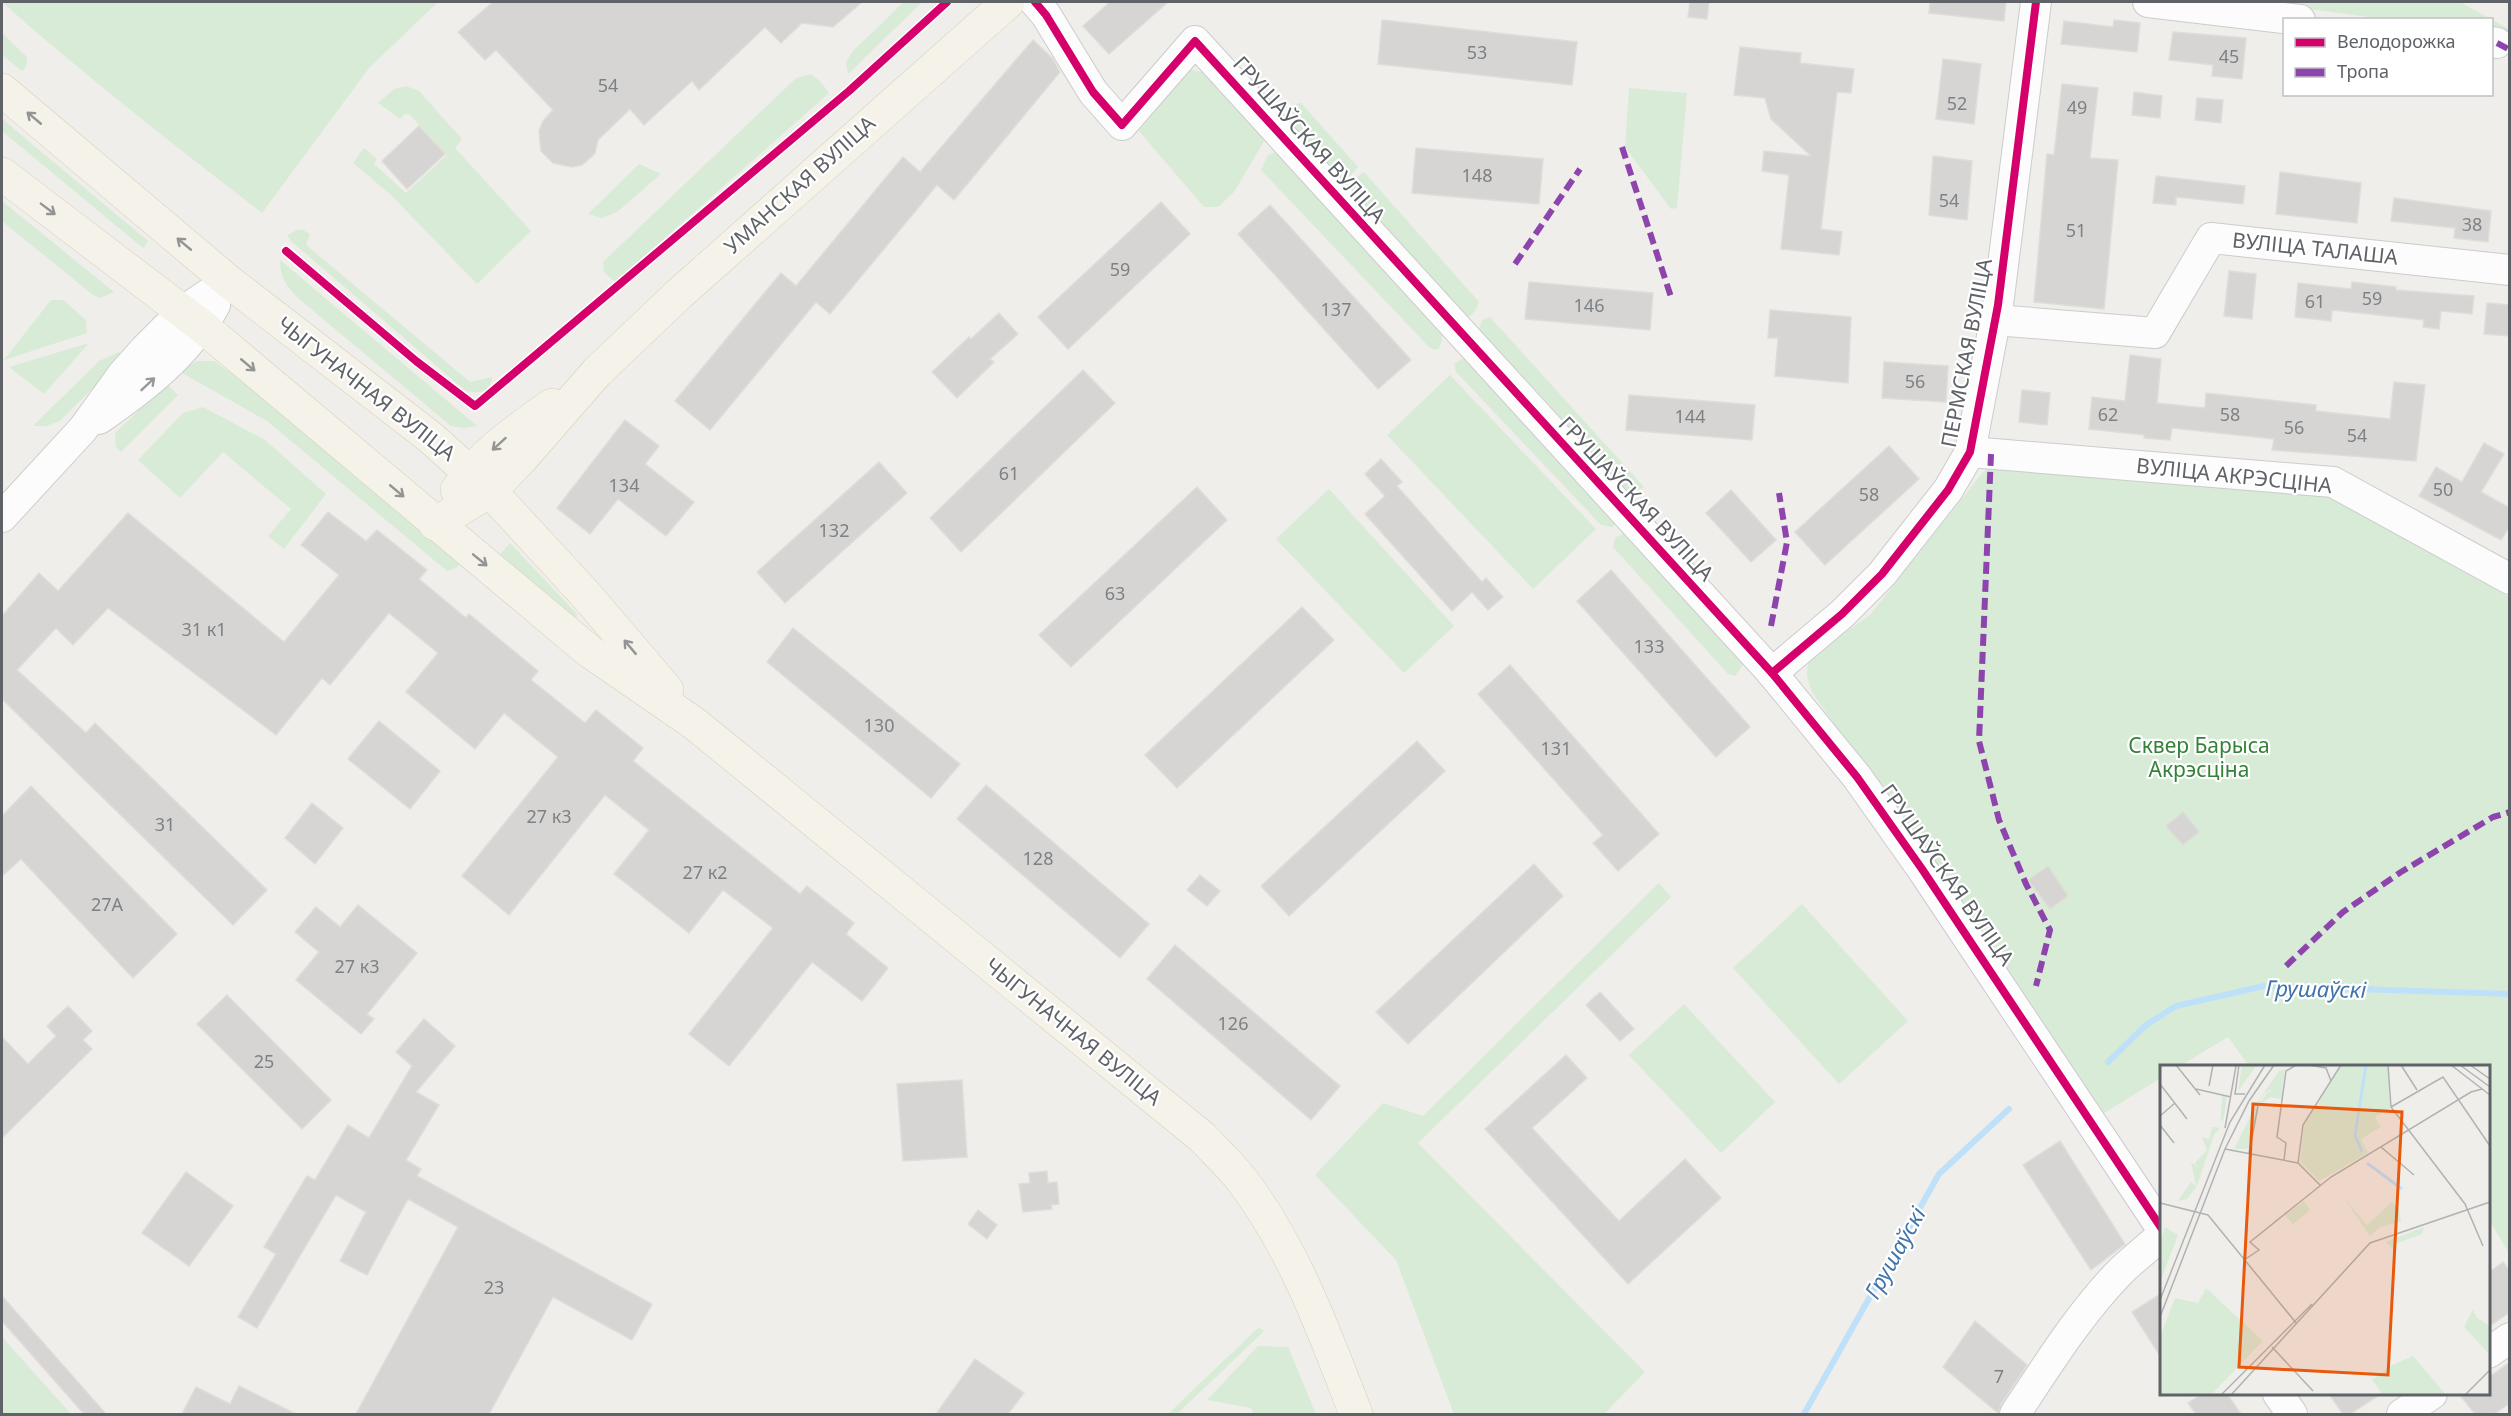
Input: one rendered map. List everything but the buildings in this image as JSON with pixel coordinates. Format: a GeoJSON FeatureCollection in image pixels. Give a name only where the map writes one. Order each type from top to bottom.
{"type":"FeatureCollection","features":[{"type":"Feature","properties":{"kind":"main road","name":"УМАНСКАЯ ВУЛІЦА"},"geometry":{"type":"LineString","coordinates":[[435,524],[479,481],[504,439],[597,372],[678,294],[1008,2]]}},
{"type":"Feature","properties":{"kind":"main road","name":"ЧЫГУНАЧНАЯ ВУЛІЦА"},"geometry":{"type":"LineString","coordinates":[[2,90],[228,281],[430,437],[479,481],[586,595],[695,724]]}},
{"type":"Feature","properties":{"kind":"main road","name":"ЧЫГУНАЧНАЯ ВУЛІЦА"},"geometry":{"type":"LineString","coordinates":[[2,174],[193,319],[589,651],[695,724],[1202,1137],[1242,1180],[1298,1272],[1356,1414]]}},
{"type":"Feature","properties":{"kind":"street","name":"ГРУШАЎСКАЯ ВУЛІЦА"},"geometry":{"type":"LineString","coordinates":[[1035,2],[1046,15],[1093,92],[1122,125],[1195,41],[1772,673],[1857,777],[1916,860],[2160,1226]]}},
{"type":"Feature","properties":{"kind":"street","name":"ПЕРМСКАЯ ВУЛІЦА"},"geometry":{"type":"LineString","coordinates":[[1772,673],[1842,614],[1882,573],[1948,490],[1970,452],[1995,320],[2036,2]]}},
{"type":"Feature","properties":{"kind":"street"},"geometry":{"type":"LineString","coordinates":[[2148,2],[2283,18]]}},
{"type":"Feature","properties":{"kind":"street","name":"ВУЛІЦА ТАЛАША"},"geometry":{"type":"LineString","coordinates":[[1995,320],[2155,333],[2211,238],[2510,270]]}},
{"type":"Feature","properties":{"kind":"street"},"geometry":{"type":"LineString","coordinates":[[2,517],[83,429],[141,391],[193,319],[228,281]]}},
{"type":"Feature","properties":{"kind":"street","name":"ВУЛІЦА АКРЭСЦІНА"},"geometry":{"type":"LineString","coordinates":[[1970,452],[2333,482],[2510,579]]}},
{"type":"Feature","properties":{"kind":"street"},"geometry":{"type":"LineString","coordinates":[[2014,1414],[2070,1333],[2097,1299],[2120,1272],[2160,1237]]}},
{"type":"Feature","properties":{"kind":"street"},"geometry":{"type":"LineString","coordinates":[[2490,1352],[2510,1338]]}},
{"type":"Feature","properties":{"kind":"street"},"geometry":{"type":"LineString","coordinates":[[2279,1395],[2292,1414]]}},
{"type":"Feature","properties":{"kind":"street"},"geometry":{"type":"LineString","coordinates":[[2402,1414],[2430,1395]]}},
{"type":"Feature","properties":{"kind":"green space"},"geometry":{"type":"Polygon","coordinates":[[[2,2],[438,2],[369,68],[262,213],[163,136],[2,2]]]}},
{"type":"Feature","properties":{"kind":"green space"},"geometry":{"type":"Polygon","coordinates":[[[904,2],[922,2],[848,74],[846,62],[853,51],[904,2]]]}},
{"type":"Feature","properties":{"kind":"green space"},"geometry":{"type":"Polygon","coordinates":[[[2255,2],[2460,2],[2489,18],[2376,18],[2255,2]]]}},
{"type":"Feature","properties":{"kind":"green space"},"geometry":{"type":"Polygon","coordinates":[[[2493,20],[2509,29],[2509,40],[2493,39],[2493,20]]]}},
{"type":"Feature","properties":{"kind":"green space"},"geometry":{"type":"Polygon","coordinates":[[[2,33],[27,57],[26,67],[22,71],[2,55],[2,33]]]}},
{"type":"Feature","properties":{"kind":"green space"},"geometry":{"type":"Polygon","coordinates":[[[1188,69],[1206,73],[1267,136],[1234,192],[1218,207],[1204,207],[1139,131],[1188,69]]]}},
{"type":"Feature","properties":{"kind":"green space"},"geometry":{"type":"Polygon","coordinates":[[[811,74],[829,93],[615,282],[604,272],[603,262],[796,78],[811,74]]]}},
{"type":"Feature","properties":{"kind":"green space"},"geometry":{"type":"Polygon","coordinates":[[[406,86],[419,91],[462,139],[455,148],[531,231],[477,284],[391,195],[353,163],[364,148],[377,159],[374,164],[406,193],[447,155],[410,115],[405,114],[400,119],[378,103],[394,89],[406,86]]]}},
{"type":"Feature","properties":{"kind":"green space"},"geometry":{"type":"Polygon","coordinates":[[[1629,88],[1687,93],[1677,208],[1671,209],[1625,147],[1629,88]]]}},
{"type":"Feature","properties":{"kind":"green space"},"geometry":{"type":"Polygon","coordinates":[[[1301,103],[1358,167],[1341,182],[1286,124],[1295,104],[1301,103]]]}},
{"type":"Feature","properties":{"kind":"green space"},"geometry":{"type":"Polygon","coordinates":[[[2,119],[148,241],[143,248],[2,131],[2,119]]]}},
{"type":"Feature","properties":{"kind":"green space"},"geometry":{"type":"Polygon","coordinates":[[[1275,152],[1442,331],[1439,349],[1434,350],[1428,346],[1261,170],[1268,155],[1275,152]]]}},
{"type":"Feature","properties":{"kind":"green space"},"geometry":{"type":"Polygon","coordinates":[[[639,164],[661,174],[617,212],[602,218],[588,214],[639,164]]]}},
{"type":"Feature","properties":{"kind":"green space"},"geometry":{"type":"Polygon","coordinates":[[[1364,172],[1479,302],[1475,311],[1466,319],[1351,195],[1354,182],[1364,172]]]}},
{"type":"Feature","properties":{"kind":"green space"},"geometry":{"type":"Polygon","coordinates":[[[2,201],[114,292],[100,298],[93,295],[2,221],[2,201]]]}},
{"type":"Feature","properties":{"kind":"green space"},"geometry":{"type":"Polygon","coordinates":[[[297,230],[310,234],[306,245],[470,382],[492,377],[487,389],[480,392],[466,391],[291,241],[287,235],[297,230]]]}},
{"type":"Feature","properties":{"kind":"green space"},"geometry":{"type":"Polygon","coordinates":[[[280,260],[477,426],[463,428],[451,426],[298,298],[284,281],[280,260]]]}},
{"type":"Feature","properties":{"kind":"green space"},"geometry":{"type":"Polygon","coordinates":[[[51,300],[63,300],[86,320],[87,333],[4,360],[51,300]]]}},
{"type":"Feature","properties":{"kind":"green space"},"geometry":{"type":"Polygon","coordinates":[[[1490,317],[1644,487],[1632,495],[1620,497],[1478,332],[1482,320],[1490,317]]]}},
{"type":"Feature","properties":{"kind":"green space"},"geometry":{"type":"Polygon","coordinates":[[[89,343],[44,394],[9,367],[89,343]]]}},
{"type":"Feature","properties":{"kind":"green space"},"geometry":{"type":"Polygon","coordinates":[[[119,352],[124,357],[60,421],[46,426],[33,426],[99,361],[119,352]]]}},
{"type":"Feature","properties":{"kind":"green space"},"geometry":{"type":"Polygon","coordinates":[[[1466,356],[1618,517],[1613,527],[1601,525],[1456,372],[1454,364],[1466,356]]]}},
{"type":"Feature","properties":{"kind":"green space"},"geometry":{"type":"Polygon","coordinates":[[[198,361],[214,361],[234,375],[462,562],[456,568],[447,571],[267,421],[182,373],[198,361]]]}},
{"type":"Feature","properties":{"kind":"green space"},"geometry":{"type":"Polygon","coordinates":[[[1450,375],[1596,529],[1533,589],[1387,435],[1450,375]]]}},
{"type":"Feature","properties":{"kind":"green space"},"geometry":{"type":"Polygon","coordinates":[[[167,384],[178,395],[121,452],[116,447],[115,433],[167,384]]]}},
{"type":"Feature","properties":{"kind":"green space"},"geometry":{"type":"Polygon","coordinates":[[[203,407],[265,440],[326,494],[284,549],[268,536],[291,509],[223,452],[180,498],[138,460],[183,413],[203,407]]]}},
{"type":"Feature","properties":{"kind":"green space","name":"Сквер Барыса Акрэсціна"},"geometry":{"type":"Polygon","coordinates":[[[1991,466],[2328,491],[2509,597],[2509,1253],[2490,1222],[2490,1065],[2248,1065],[2228,1037],[2182,1065],[2160,1065],[2160,1079],[2104,1113],[1812,692],[1807,676],[1808,662],[1816,653],[1871,614],[1983,472],[1991,466]]]}},
{"type":"Feature","properties":{"kind":"green space"},"geometry":{"type":"Polygon","coordinates":[[[1329,489],[1454,626],[1404,673],[1276,539],[1329,489]]]}},
{"type":"Feature","properties":{"kind":"green space"},"geometry":{"type":"Polygon","coordinates":[[[1627,531],[1743,665],[1735,676],[1728,674],[1613,547],[1615,538],[1627,531]]]}},
{"type":"Feature","properties":{"kind":"green space"},"geometry":{"type":"Polygon","coordinates":[[[510,543],[577,614],[576,618],[573,619],[497,558],[510,543]]]}},
{"type":"Feature","properties":{"kind":"green space"},"geometry":{"type":"Polygon","coordinates":[[[1659,883],[1671,897],[1418,1143],[1645,1372],[1604,1414],[1454,1414],[1396,1260],[1315,1175],[1383,1103],[1423,1116],[1659,883]]]}},
{"type":"Feature","properties":{"kind":"green space"},"geometry":{"type":"Polygon","coordinates":[[[1802,904],[1908,1021],[1839,1084],[1733,968],[1802,904]]]}},
{"type":"Feature","properties":{"kind":"green space"},"geometry":{"type":"Polygon","coordinates":[[[1684,1004],[1775,1102],[1721,1153],[1629,1055],[1684,1004]]]}},
{"type":"Feature","properties":{"kind":"green space"},"geometry":{"type":"Polygon","coordinates":[[[1257,1329],[1264,1331],[1177,1414],[1168,1414],[1257,1329]]]}},
{"type":"Feature","properties":{"kind":"green space"},"geometry":{"type":"Polygon","coordinates":[[[2,1337],[71,1414],[2,1414],[2,1337]]]}},
{"type":"Feature","properties":{"kind":"green space"},"geometry":{"type":"Polygon","coordinates":[[[1258,1346],[1288,1347],[1316,1414],[1254,1414],[1251,1408],[1207,1400],[1258,1346]]]}},
{"type":"Feature","properties":{"kind":"waterway","name":"Грушаўскі"},"geometry":{"type":"LineString","coordinates":[[2108,1062],[2146,1025],[2176,1006],[2264,986],[2510,994]]}},
{"type":"Feature","properties":{"kind":"waterway","name":"Грушаўскі"},"geometry":{"type":"LineString","coordinates":[[1804,1414],[1939,1174],[2009,1109]]}},
{"type":"Feature","properties":{"kind":"marked path"},"geometry":{"type":"LineString","coordinates":[[2497,43],[2510,50]]}},
{"type":"Feature","properties":{"kind":"marked path"},"geometry":{"type":"LineString","coordinates":[[1622,147],[1671,297]]}},
{"type":"Feature","properties":{"kind":"marked path"},"geometry":{"type":"LineString","coordinates":[[1515,264],[1580,169]]}},
{"type":"Feature","properties":{"kind":"marked path"},"geometry":{"type":"LineString","coordinates":[[1991,454],[1979,741],[1999,820],[2026,884],[2050,930],[2036,986]]}},
{"type":"Feature","properties":{"kind":"marked path"},"geometry":{"type":"LineString","coordinates":[[1771,626],[1787,542],[1779,493]]}},
{"type":"Feature","properties":{"kind":"marked path"},"geometry":{"type":"LineString","coordinates":[[2286,966],[2343,912],[2401,872],[2493,817],[2510,812]]}},
{"type":"Feature","properties":{"kind":"cycle path"},"geometry":{"type":"LineString","coordinates":[[286,251],[416,361],[475,406],[849,91],[947,2]]}},
{"type":"Feature","properties":{"kind":"cycle path"},"geometry":{"type":"LineString","coordinates":[[1035,2],[1046,15],[1093,92],[1122,125],[1195,41],[1772,673],[1857,777],[1922,869],[2160,1226]]}},
{"type":"Feature","properties":{"kind":"cycle path"},"geometry":{"type":"LineString","coordinates":[[1772,673],[1842,614],[1882,574],[1948,490],[1970,452],[1998,305],[2036,2]]}}]}
